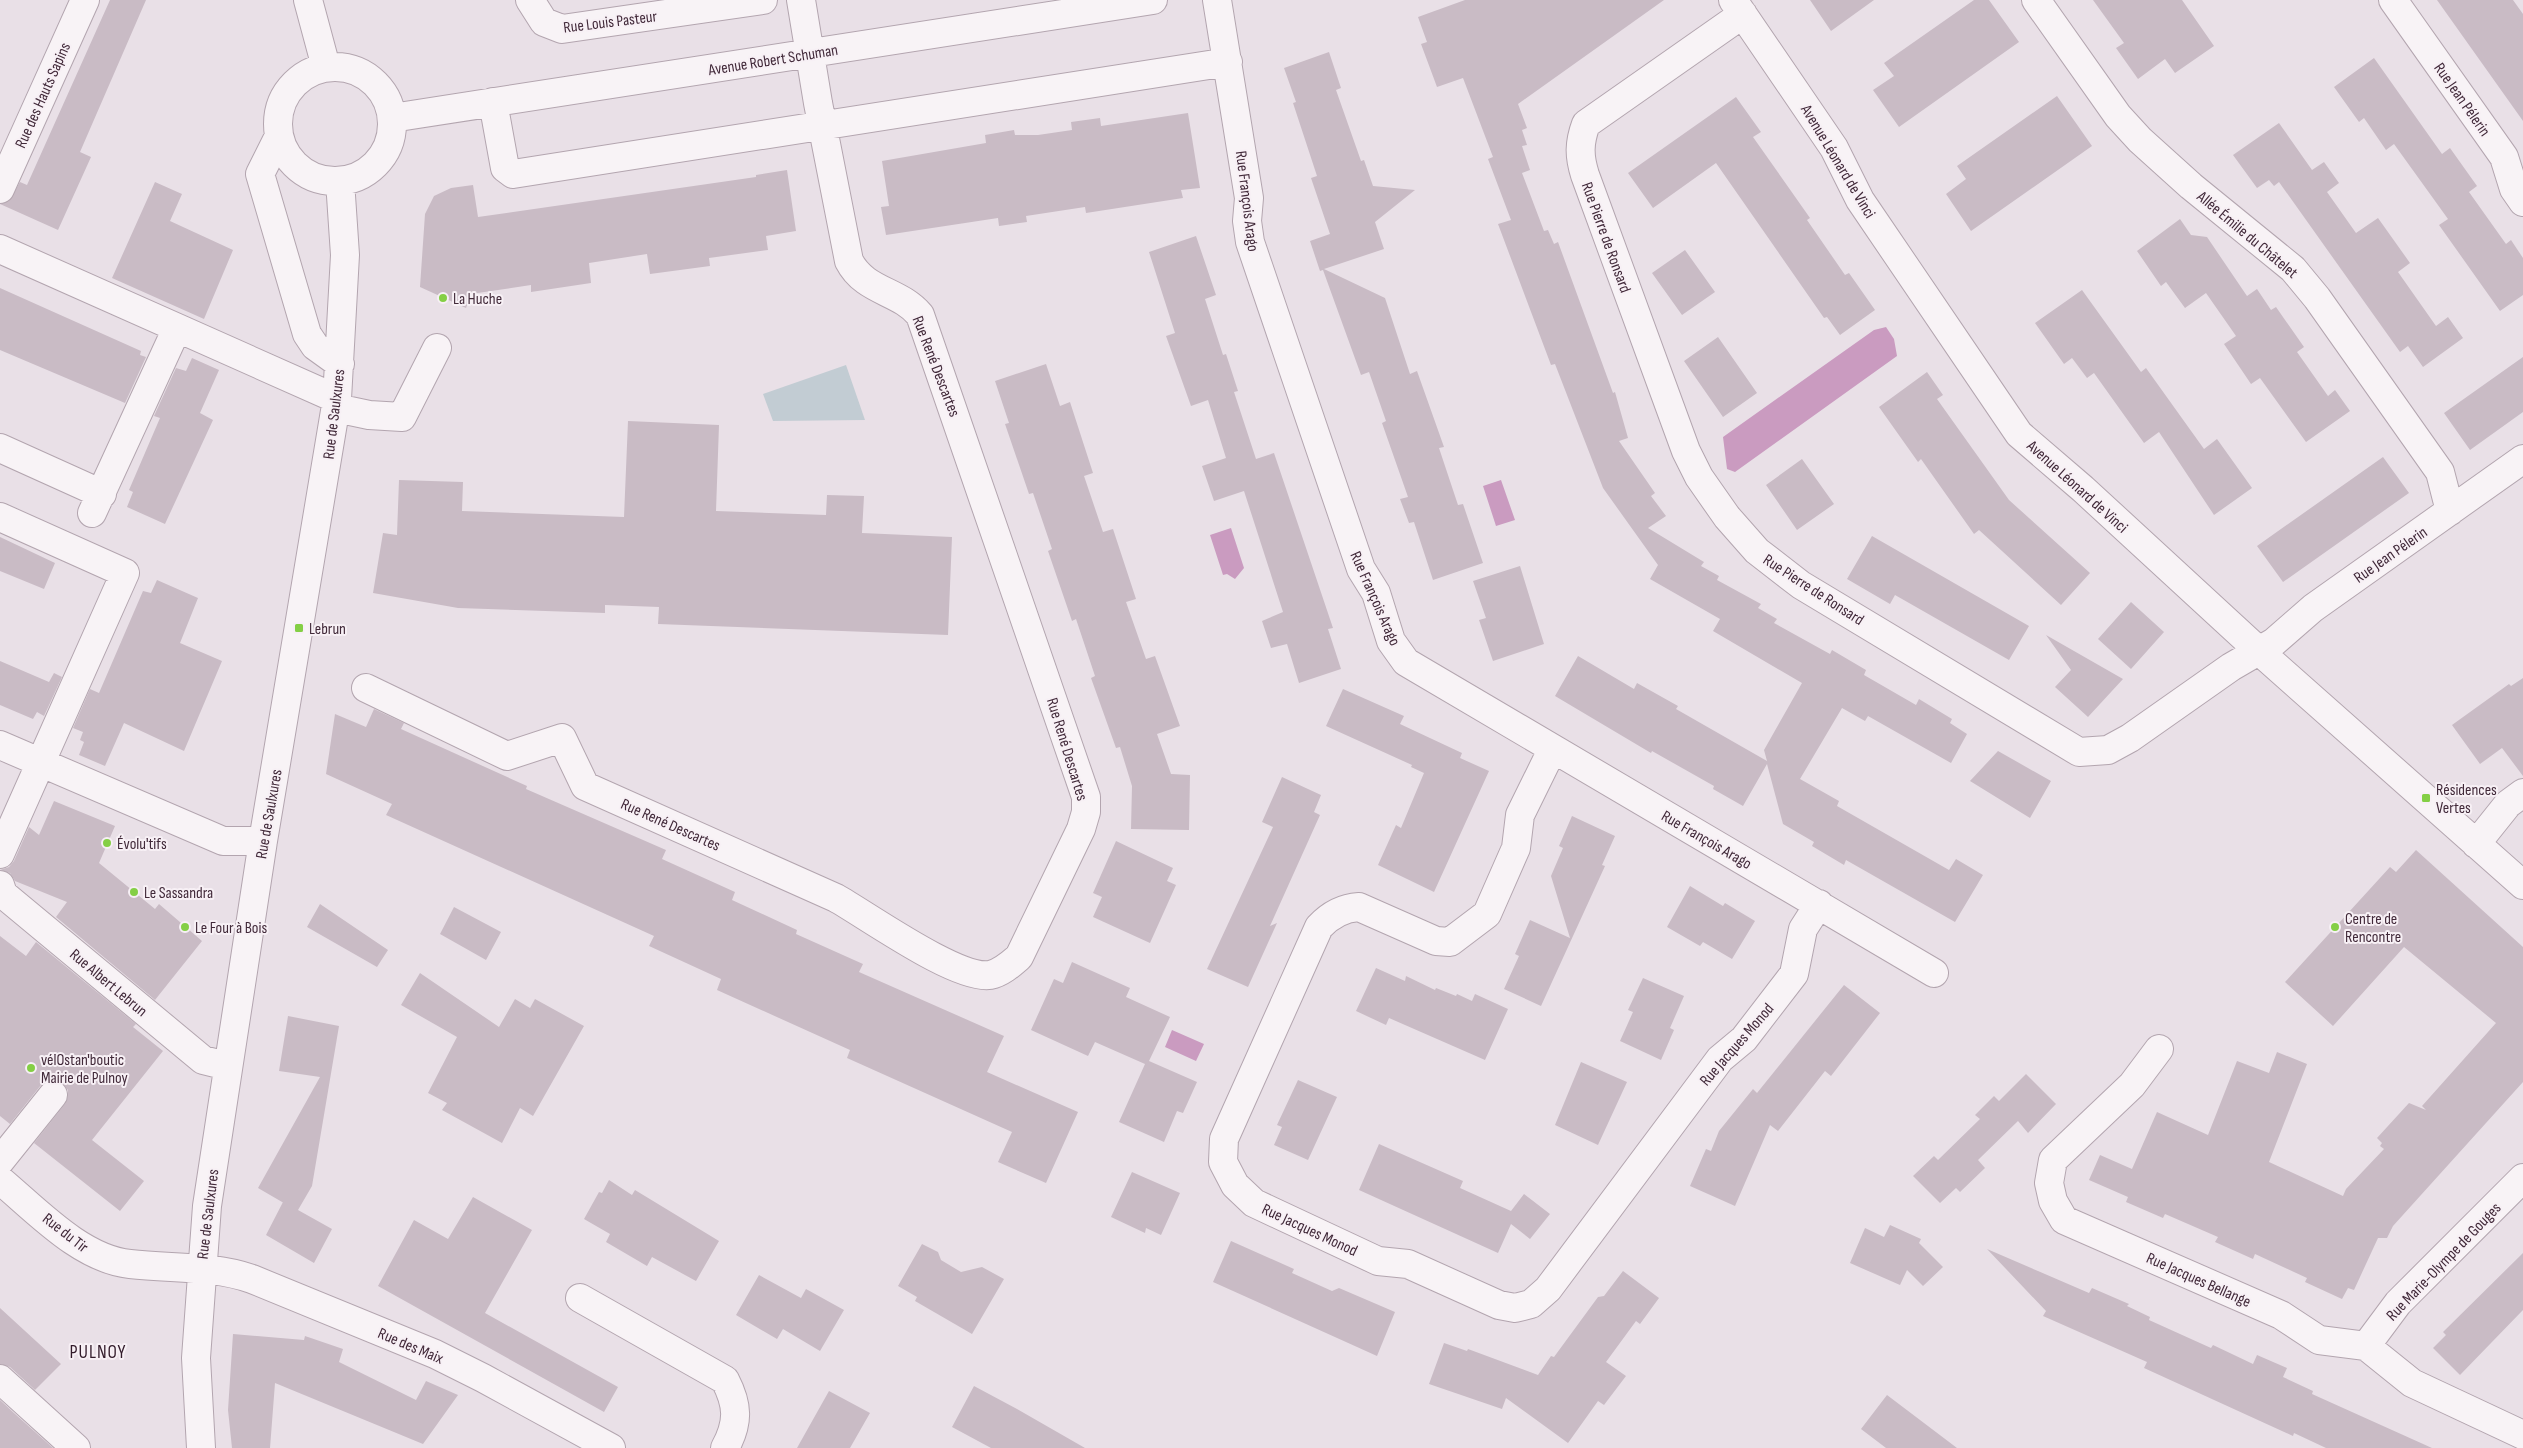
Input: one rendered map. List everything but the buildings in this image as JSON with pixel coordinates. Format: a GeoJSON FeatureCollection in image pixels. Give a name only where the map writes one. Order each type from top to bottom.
{"type":"FeatureCollection","features":[{"type":"Feature","properties":{"kind":"street","name":"Rue des Hauts Sapins"},"geometry":{"type":"LineString","coordinates":[[0,190],[85,0]]}},
{"type":"Feature","properties":{"kind":"street"},"geometry":{"type":"LineString","coordinates":[[308,0],[326,67]]}},
{"type":"Feature","properties":{"kind":"street","name":"Rue Louis Pasteur"},"geometry":{"type":"LineString","coordinates":[[530,0],[544,22],[562,29],[763,0]]}},
{"type":"Feature","properties":{"kind":"street"},"geometry":{"type":"LineString","coordinates":[[801,0],[810,53]]}},
{"type":"Feature","properties":{"kind":"street","name":"Avenue Robert Schuman"},"geometry":{"type":"LineString","coordinates":[[392,118],[1153,0]]}},
{"type":"Feature","properties":{"kind":"street","name":"Rue François Arago"},"geometry":{"type":"LineString","coordinates":[[1217,0],[1249,198],[1247,221],[1250,242],[1361,569],[1376,593],[1391,640],[1406,662],[1552,750],[1819,904],[1934,973]]}},
{"type":"Feature","properties":{"kind":"street","name":"Allée Émilie du Châtelet"},"geometry":{"type":"LineString","coordinates":[[2036,0],[2118,116],[2140,140],[2191,186],[2293,270],[2317,298],[2440,472],[2450,511]]}},
{"type":"Feature","properties":{"kind":"street","name":"Rue Jean Pélerin"},"geometry":{"type":"LineString","coordinates":[[2393,0],[2504,156],[2514,189],[2523,202]]}},
{"type":"Feature","properties":{"kind":"street","name":"Rue Pierre de Ronsard"},"geometry":{"type":"LineString","coordinates":[[1738,7],[1586,124],[1580,140],[1579,158],[1686,451],[1699,477],[1727,517],[1757,551],[1801,585],[2079,752],[2108,750],[2130,738],[2231,667],[2259,651]]}},
{"type":"Feature","properties":{"kind":"street","name":"Avenue Léonard de Vinci"},"geometry":{"type":"LineString","coordinates":[[1738,7],[1834,148],[1860,200],[2020,434],[2083,488],[2259,651],[2523,885]]}},
{"type":"Feature","properties":{"kind":"street","name":"Rue René Descartes"},"geometry":{"type":"LineString","coordinates":[[366,688],[506,756],[562,738],[585,786],[836,898],[867,915],[906,942],[967,972],[989,975],[1007,967],[1019,957],[1081,829],[1086,812],[1086,797],[920,315],[912,305],[866,282],[855,273],[849,261],[822,126],[810,53]]}},
{"type":"Feature","properties":{"kind":"street"},"geometry":{"type":"LineString","coordinates":[[493,102],[505,168],[513,174],[1228,62]]}},
{"type":"Feature","properties":{"kind":"street"},"geometry":{"type":"LineString","coordinates":[[279,136],[285,152],[298,168],[322,180],[340,181],[365,173],[382,158],[391,138],[392,118],[388,102],[379,87],[366,76],[346,68],[326,67],[305,75],[291,87],[281,106],[279,136],[260,174],[307,334],[315,346],[340,364]]}},
{"type":"Feature","properties":{"kind":"street","name":"Rue de Saulxures"},"geometry":{"type":"LineString","coordinates":[[201,1448],[196,1358],[200,1268],[207,1206],[263,841],[337,404],[345,255],[340,181]]}},
{"type":"Feature","properties":{"kind":"street"},"geometry":{"type":"LineString","coordinates":[[0,249],[177,328],[337,404],[368,415],[402,417],[437,348]]}},
{"type":"Feature","properties":{"kind":"street"},"geometry":{"type":"LineString","coordinates":[[0,448],[97,503],[177,328]]}},
{"type":"Feature","properties":{"kind":"street","name":"Rue Jean Pélerin"},"geometry":{"type":"LineString","coordinates":[[2259,651],[2274,642],[2313,608],[2523,459]]}},
{"type":"Feature","properties":{"kind":"street"},"geometry":{"type":"LineString","coordinates":[[0,517],[125,573],[0,854]]}},
{"type":"Feature","properties":{"kind":"street"},"geometry":{"type":"LineString","coordinates":[[0,745],[223,841],[263,841]]}},
{"type":"Feature","properties":{"kind":"street","name":"Rue Jacques Monod"},"geometry":{"type":"LineString","coordinates":[[1552,750],[1520,815],[1516,848],[1486,914],[1450,942],[1436,941],[1359,907],[1349,908],[1329,917],[1319,927],[1224,1140],[1224,1162],[1235,1184],[1254,1203],[1378,1260],[1408,1264],[1499,1305],[1515,1308],[1531,1304],[1548,1289],[1720,1059],[1744,1039],[1794,974],[1803,929],[1819,904]]}},
{"type":"Feature","properties":{"kind":"street"},"geometry":{"type":"LineString","coordinates":[[2476,844],[2508,804],[2523,793]]}},
{"type":"Feature","properties":{"kind":"street","name":"Rue Albert Lebrun"},"geometry":{"type":"LineString","coordinates":[[0,885],[3,894],[203,1060],[227,1066]]}},
{"type":"Feature","properties":{"kind":"street","name":"Rue Jacques Bellange"},"geometry":{"type":"LineString","coordinates":[[2159,1049],[2132,1086],[2054,1160],[2049,1183],[2053,1202],[2064,1220],[2282,1315],[2320,1340],[2366,1346]]}},
{"type":"Feature","properties":{"kind":"street"},"geometry":{"type":"LineString","coordinates":[[0,1161],[53,1095]]}},
{"type":"Feature","properties":{"kind":"street","name":"Rue Marie-Olympe de Gouges"},"geometry":{"type":"LineString","coordinates":[[2366,1346],[2398,1303],[2523,1178]]}},
{"type":"Feature","properties":{"kind":"street","name":"Rue du Tir"},"geometry":{"type":"LineString","coordinates":[[0,1180],[87,1251],[106,1259],[129,1264],[200,1268]]}},
{"type":"Feature","properties":{"kind":"street","name":"Rue des Maix"},"geometry":{"type":"LineString","coordinates":[[200,1268],[233,1272],[435,1354],[611,1448]]}},
{"type":"Feature","properties":{"kind":"street"},"geometry":{"type":"LineString","coordinates":[[580,1298],[725,1380],[735,1398],[734,1431],[725,1448]]}},
{"type":"Feature","properties":{"kind":"street"},"geometry":{"type":"LineString","coordinates":[[2366,1346],[2412,1383],[2523,1435]]}},
{"type":"Feature","properties":{"kind":"street"},"geometry":{"type":"LineString","coordinates":[[0,1379],[76,1448]]}},
{"type":"Feature","properties":{"kind":"shaded area"},"geometry":{"type":"Polygon","coordinates":[[[1886,327],[1894,339],[1897,356],[1735,472],[1727,469],[1723,437],[1874,330],[1886,327]]]}},
{"type":"Feature","properties":{"kind":"shaded area"},"geometry":{"type":"Polygon","coordinates":[[[846,365],[865,420],[773,421],[763,394],[846,365]]]}},
{"type":"Feature","properties":{"kind":"shaded area"},"geometry":{"type":"Polygon","coordinates":[[[1501,480],[1515,520],[1496,526],[1483,486],[1501,480]]]}},
{"type":"Feature","properties":{"kind":"shaded area"},"geometry":{"type":"Polygon","coordinates":[[[1231,528],[1244,568],[1235,579],[1227,574],[1223,575],[1210,535],[1231,528]]]}},
{"type":"Feature","properties":{"kind":"shaded area"},"geometry":{"type":"Polygon","coordinates":[[[1172,1030],[1204,1044],[1196,1061],[1165,1047],[1172,1030]]]}},
{"type":"Feature","properties":{"kind":"place","name":"La Huche"},"geometry":{"type":"Point","coordinates":[443,298]}},
{"type":"Feature","properties":{"kind":"place","name":"Lebrun"},"geometry":{"type":"Point","coordinates":[299,628]}},
{"type":"Feature","properties":{"kind":"place","name":"Résidences Vertes"},"geometry":{"type":"Point","coordinates":[2426,798]}},
{"type":"Feature","properties":{"kind":"place","name":"Évolu'tifs"},"geometry":{"type":"Point","coordinates":[107,843]}},
{"type":"Feature","properties":{"kind":"place","name":"Le Sassandra"},"geometry":{"type":"Point","coordinates":[134,892]}},
{"type":"Feature","properties":{"kind":"place","name":"Le Four à Bois"},"geometry":{"type":"Point","coordinates":[185,927]}},
{"type":"Feature","properties":{"kind":"place","name":"Centre de Rencontre"},"geometry":{"type":"Point","coordinates":[2335,927]}},
{"type":"Feature","properties":{"kind":"place","name":"vélOstan'boutic Mairie de Pulnoy"},"geometry":{"type":"Point","coordinates":[31,1068]}},
{"type":"Feature","properties":{"kind":"district","name":"PULNOY"},"geometry":{"type":"Point","coordinates":[98,1351]}}]}
